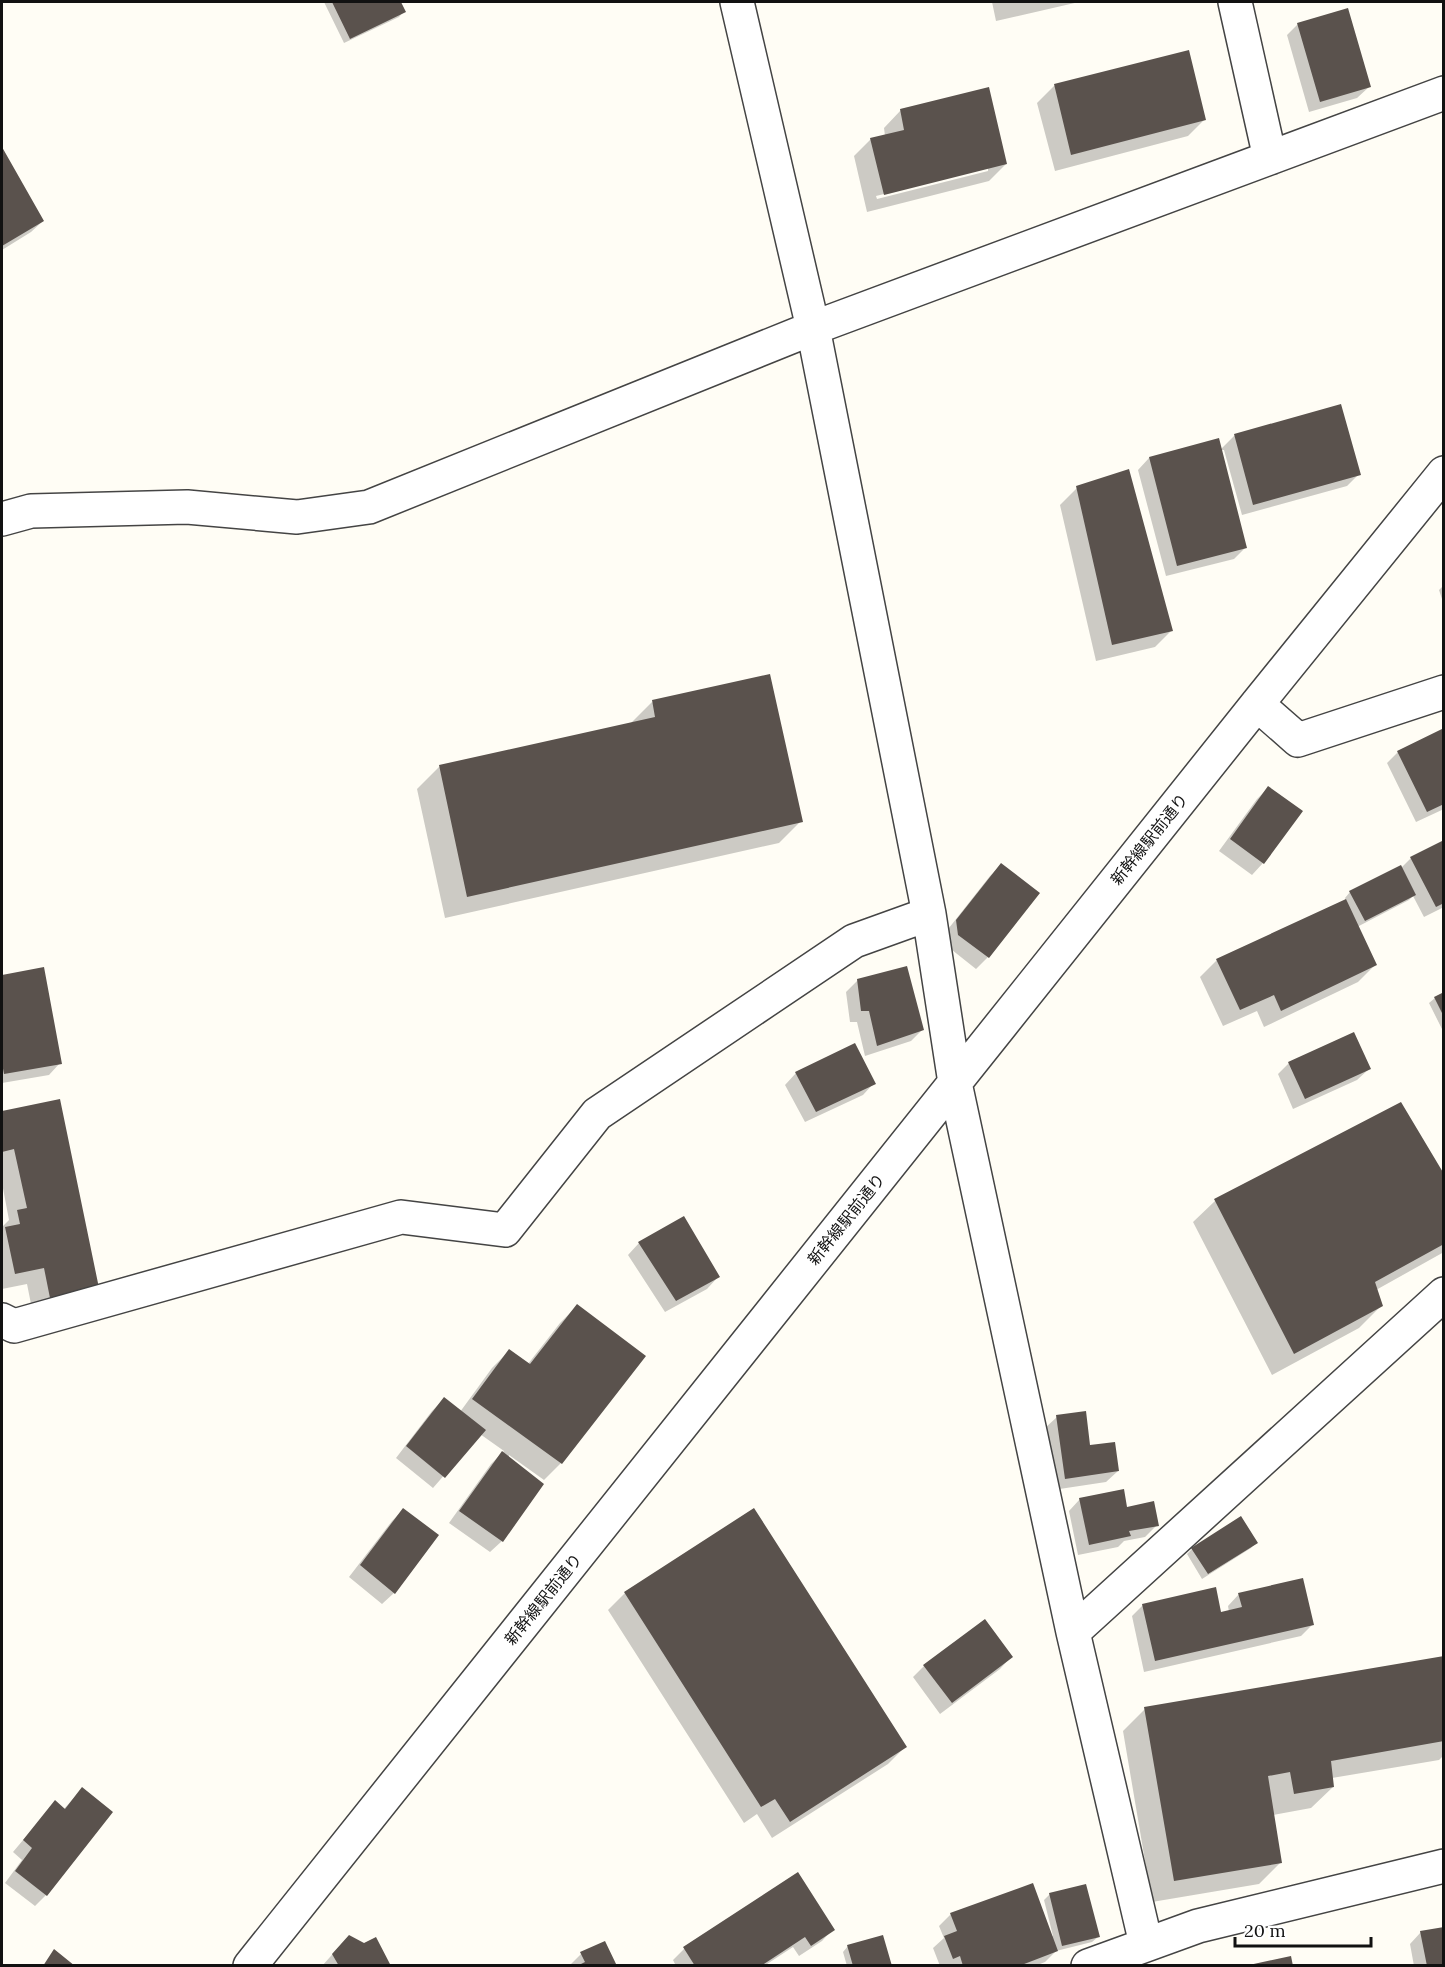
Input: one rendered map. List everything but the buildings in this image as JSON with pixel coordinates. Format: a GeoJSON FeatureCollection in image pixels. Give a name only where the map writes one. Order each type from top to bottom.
{"type":"FeatureCollection","features":[{"type":"Feature","properties":{"kind":"street"},"geometry":{"type":"LineString","coordinates":[[737,2],[813,328],[929,914],[955,1083],[1073,1632],[1146,1944]]}},
{"type":"Feature","properties":{"kind":"street"},"geometry":{"type":"LineString","coordinates":[[1235,2],[1270,158]]}},
{"type":"Feature","properties":{"kind":"street"},"geometry":{"type":"LineString","coordinates":[[2,519],[31,511],[187,507],[297,518],[369,507],[813,328],[1443,93]]}},
{"type":"Feature","properties":{"kind":"street","name":"新幹線駅前通り"},"geometry":{"type":"LineString","coordinates":[[250,1965],[1443,473]]}},
{"type":"Feature","properties":{"kind":"street"},"geometry":{"type":"LineString","coordinates":[[1257,704],[1298,740],[1443,692]]}},
{"type":"Feature","properties":{"kind":"street"},"geometry":{"type":"LineString","coordinates":[[2,1320],[14,1326],[401,1217],[505,1230],[597,1114],[854,941],[929,914]]}},
{"type":"Feature","properties":{"kind":"street"},"geometry":{"type":"LineString","coordinates":[[1073,1632],[1443,1294]]}},
{"type":"Feature","properties":{"kind":"street"},"geometry":{"type":"LineString","coordinates":[[1088,1965],[1198,1926],[1443,1866]]}}]}
